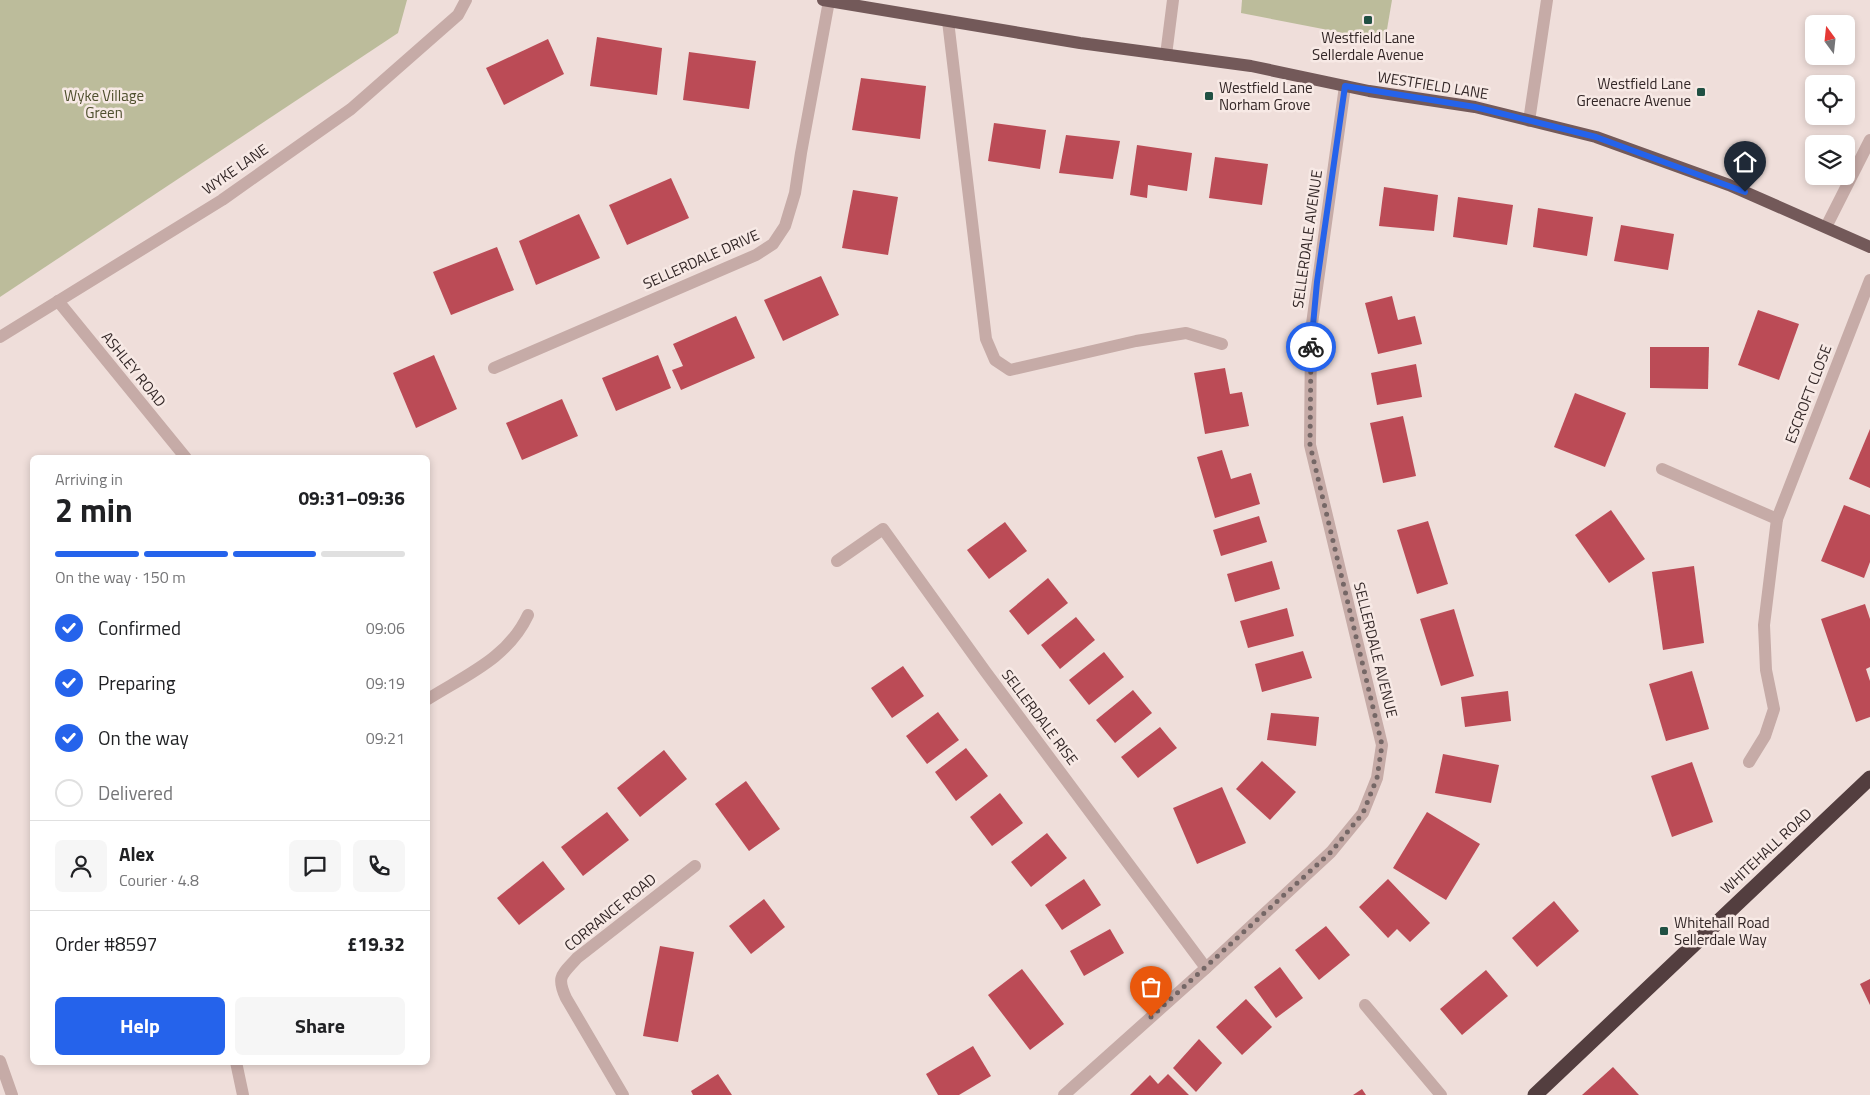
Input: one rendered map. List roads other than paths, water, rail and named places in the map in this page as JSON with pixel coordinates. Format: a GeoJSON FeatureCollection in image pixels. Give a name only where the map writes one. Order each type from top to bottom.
{"type":"FeatureCollection","features":[{"type":"Feature","properties":{"kind":"highway","name":"WHITEHALL ROAD"},"geometry":{"type":"LineString","coordinates":[[1535,1095],[1870,778]]}},
{"type":"Feature","properties":{"kind":"main road","name":"WESTFIELD LANE"},"geometry":{"type":"LineString","coordinates":[[826,0],[1166,55],[1251,66],[1345,86],[1475,107],[1596,137],[1729,185],[1870,247]]}},
{"type":"Feature","properties":{"kind":"street","name":"WYKE LANE"},"geometry":{"type":"LineString","coordinates":[[0,337],[222,200],[350,109],[458,15],[466,0]]}},
{"type":"Feature","properties":{"kind":"street","name":"SELLERDALE DRIVE"},"geometry":{"type":"LineString","coordinates":[[494,368],[756,255],[773,244],[785,226],[795,193],[800,152],[826,0]]}},
{"type":"Feature","properties":{"kind":"street"},"geometry":{"type":"LineString","coordinates":[[1166,55],[1173,0]]}},
{"type":"Feature","properties":{"kind":"street"},"geometry":{"type":"LineString","coordinates":[[1529,121],[1547,0]]}},
{"type":"Feature","properties":{"kind":"street"},"geometry":{"type":"LineString","coordinates":[[948,21],[986,339],[995,360],[1010,370],[1136,341],[1186,333],[1222,344]]}},
{"type":"Feature","properties":{"kind":"street","name":"SELLERDALE AVENUE"},"geometry":{"type":"LineString","coordinates":[[1064,1095],[1206,968],[1331,852],[1363,813],[1377,778],[1382,745],[1310,445],[1311,331],[1345,86]]}},
{"type":"Feature","properties":{"kind":"street"},"geometry":{"type":"LineString","coordinates":[[1826,227],[1870,140]]}},
{"type":"Feature","properties":{"kind":"street","name":"ESCROFT CLOSE"},"geometry":{"type":"LineString","coordinates":[[1749,762],[1765,736],[1774,709],[1766,670],[1764,625],[1777,519],[1870,280]]}},
{"type":"Feature","properties":{"kind":"street","name":"ASHLEY ROAD"},"geometry":{"type":"LineString","coordinates":[[58,301],[184,455]]}},
{"type":"Feature","properties":{"kind":"street"},"geometry":{"type":"LineString","coordinates":[[1662,469],[1777,519]]}},
{"type":"Feature","properties":{"kind":"street","name":"SELLERDALE RISE"},"geometry":{"type":"LineString","coordinates":[[837,562],[883,529],[984,671],[1206,968]]}},
{"type":"Feature","properties":{"kind":"street"},"geometry":{"type":"LineString","coordinates":[[430,698],[500,654],[521,630],[528,615]]}},
{"type":"Feature","properties":{"kind":"street","name":"CORRANCE ROAD"},"geometry":{"type":"LineString","coordinates":[[624,1095],[566,998],[560,985],[560,976],[577,958],[695,866]]}},
{"type":"Feature","properties":{"kind":"street"},"geometry":{"type":"LineString","coordinates":[[1365,1005],[1441,1095]]}},
{"type":"Feature","properties":{"kind":"street"},"geometry":{"type":"LineString","coordinates":[[0,1062],[12,1095]]}},
{"type":"Feature","properties":{"kind":"street"},"geometry":{"type":"LineString","coordinates":[[237,1065],[243,1095]]}},
{"type":"Feature","properties":{"kind":"place","name":"Westfield Lane Sellerdale Avenue"},"geometry":{"type":"Point","coordinates":[1368,20]}},
{"type":"Feature","properties":{"kind":"place","name":"Westfield Lane Greenacre Avenue"},"geometry":{"type":"Point","coordinates":[1701,92]}},
{"type":"Feature","properties":{"kind":"place","name":"Westfield Lane Norham Grove"},"geometry":{"type":"Point","coordinates":[1209,96]}},
{"type":"Feature","properties":{"kind":"place","name":"Whitehall Road Sellerdale Way"},"geometry":{"type":"Point","coordinates":[1664,931]}},
{"type":"Feature","properties":{"kind":"park label","name":"Wyke Village Green"},"geometry":{"type":"Point","coordinates":[104,104]}}]}
